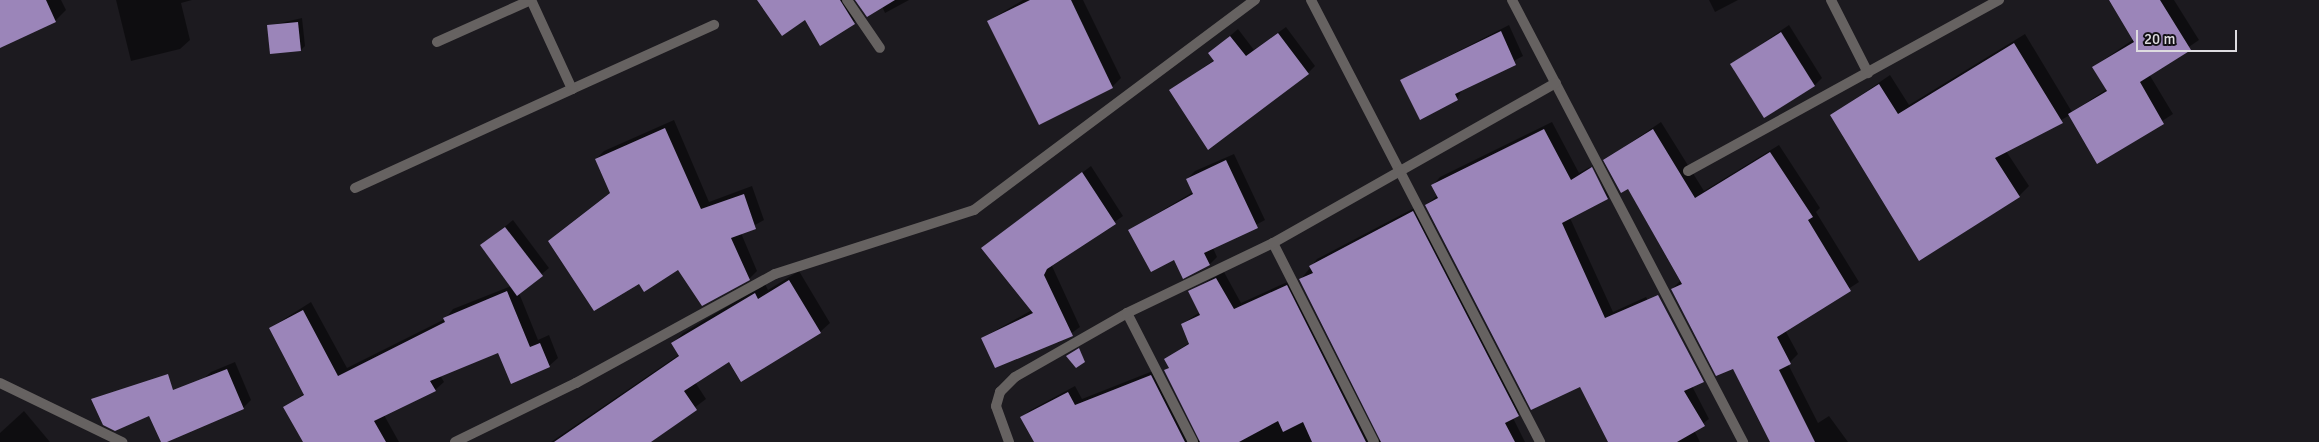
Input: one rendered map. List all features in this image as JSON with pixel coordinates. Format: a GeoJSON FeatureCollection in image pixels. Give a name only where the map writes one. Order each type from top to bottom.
{"type":"FeatureCollection","features":[{"type":"Feature","properties":{"kind":"street"},"geometry":{"type":"LineString","coordinates":[[437,42],[531,0],[572,89]]}},
{"type":"Feature","properties":{"kind":"street"},"geometry":{"type":"LineString","coordinates":[[847,0],[880,48]]}},
{"type":"Feature","properties":{"kind":"street"},"geometry":{"type":"LineString","coordinates":[[456,442],[576,383],[775,274],[974,210],[1238,4],[1255,0]]}},
{"type":"Feature","properties":{"kind":"street"},"geometry":{"type":"LineString","coordinates":[[1311,0],[1398,172],[1540,442]]}},
{"type":"Feature","properties":{"kind":"street"},"geometry":{"type":"LineString","coordinates":[[1512,0],[1743,442]]}},
{"type":"Feature","properties":{"kind":"street"},"geometry":{"type":"LineString","coordinates":[[1831,0],[1868,73]]}},
{"type":"Feature","properties":{"kind":"street"},"geometry":{"type":"LineString","coordinates":[[1688,171],[2000,0]]}},
{"type":"Feature","properties":{"kind":"street"},"geometry":{"type":"LineString","coordinates":[[355,188],[714,25]]}},
{"type":"Feature","properties":{"kind":"street"},"geometry":{"type":"LineString","coordinates":[[1009,442],[998,420],[1000,392],[1015,377],[1127,313],[1273,243],[1556,84]]}},
{"type":"Feature","properties":{"kind":"street"},"geometry":{"type":"LineString","coordinates":[[1273,243],[1374,442]]}},
{"type":"Feature","properties":{"kind":"street"},"geometry":{"type":"LineString","coordinates":[[1127,313],[1193,442]]}},
{"type":"Feature","properties":{"kind":"street"},"geometry":{"type":"LineString","coordinates":[[0,383],[122,442]]}},
{"type":"Feature","properties":{"kind":"building"},"geometry":{"type":"Polygon","coordinates":[[[0,0],[46,0],[56,22],[0,48],[0,0]]]}},
{"type":"Feature","properties":{"kind":"building"},"geometry":{"type":"Polygon","coordinates":[[[757,0],[840,0],[855,24],[820,46],[805,20],[782,36],[757,0]]]}},
{"type":"Feature","properties":{"kind":"building"},"geometry":{"type":"Polygon","coordinates":[[[855,0],[895,0],[867,17],[855,0]]]}},
{"type":"Feature","properties":{"kind":"building"},"geometry":{"type":"Polygon","coordinates":[[[1030,0],[1071,0],[1113,88],[1039,125],[987,21],[1030,0]]]}},
{"type":"Feature","properties":{"kind":"building"},"geometry":{"type":"Polygon","coordinates":[[[2109,0],[2160,0],[2191,50],[2140,82],[2164,124],[2097,164],[2068,114],[2107,91],[2092,67],[2134,42],[2109,0]]]}},
{"type":"Feature","properties":{"kind":"building"},"geometry":{"type":"Polygon","coordinates":[[[298,22],[301,51],[270,54],[267,25],[298,22]]]}},
{"type":"Feature","properties":{"kind":"building"},"geometry":{"type":"Polygon","coordinates":[[[1501,31],[1516,65],[1455,94],[1458,100],[1420,120],[1400,80],[1501,31]]]}},
{"type":"Feature","properties":{"kind":"building"},"geometry":{"type":"Polygon","coordinates":[[[1781,32],[1815,86],[1764,118],[1730,64],[1781,32]]]}},
{"type":"Feature","properties":{"kind":"building"},"geometry":{"type":"Polygon","coordinates":[[[1278,33],[1309,74],[1208,150],[1169,90],[1214,61],[1208,53],[1230,36],[1246,56],[1278,33]]]}},
{"type":"Feature","properties":{"kind":"building"},"geometry":{"type":"Polygon","coordinates":[[[2014,43],[2063,123],[1995,158],[2020,197],[1919,261],[1830,115],[1879,84],[1898,114],[2014,43]]]}},
{"type":"Feature","properties":{"kind":"building"},"geometry":{"type":"Polygon","coordinates":[[[665,128],[701,209],[744,194],[756,229],[731,238],[750,280],[702,306],[678,270],[644,292],[639,284],[594,311],[548,241],[610,193],[595,159],[665,128]]]}},
{"type":"Feature","properties":{"kind":"building"},"geometry":{"type":"Polygon","coordinates":[[[1544,129],[1571,180],[1592,167],[1608,199],[1562,223],[1605,318],[1658,295],[1704,382],[1684,391],[1705,426],[1677,442],[1608,442],[1580,387],[1531,410],[1425,205],[1438,198],[1431,185],[1544,129]]]}},
{"type":"Feature","properties":{"kind":"building"},"geometry":{"type":"Polygon","coordinates":[[[1653,129],[1695,198],[1770,152],[1813,217],[1808,220],[1851,291],[1777,337],[1791,364],[1779,370],[1815,442],[1770,442],[1733,369],[1716,376],[1671,289],[1682,284],[1628,189],[1621,193],[1603,160],[1653,129]]]}},
{"type":"Feature","properties":{"kind":"building"},"geometry":{"type":"Polygon","coordinates":[[[1226,160],[1258,228],[1204,253],[1210,265],[1183,279],[1174,260],[1151,272],[1128,230],[1193,194],[1186,179],[1226,160]]]}},
{"type":"Feature","properties":{"kind":"building"},"geometry":{"type":"Polygon","coordinates":[[[1082,172],[1116,224],[1047,269],[1044,275],[1073,336],[995,368],[981,338],[1033,313],[981,248],[1082,172]]]}},
{"type":"Feature","properties":{"kind":"building"},"geometry":{"type":"Polygon","coordinates":[[[1413,211],[1519,416],[1505,423],[1515,442],[1381,442],[1299,279],[1313,273],[1309,266],[1413,211]]]}},
{"type":"Feature","properties":{"kind":"building"},"geometry":{"type":"Polygon","coordinates":[[[505,227],[543,276],[517,296],[480,245],[505,227]]]}},
{"type":"Feature","properties":{"kind":"building"},"geometry":{"type":"Polygon","coordinates":[[[1216,278],[1234,309],[1287,285],[1366,442],[1312,442],[1303,422],[1283,432],[1278,421],[1239,442],[1200,442],[1164,370],[1169,368],[1164,359],[1189,344],[1181,324],[1200,315],[1188,291],[1216,278]]]}},
{"type":"Feature","properties":{"kind":"building"},"geometry":{"type":"Polygon","coordinates":[[[789,280],[821,333],[741,382],[729,362],[684,391],[697,410],[651,442],[554,442],[679,356],[671,343],[755,293],[758,299],[789,280]]]}},
{"type":"Feature","properties":{"kind":"building"},"geometry":{"type":"Polygon","coordinates":[[[507,291],[530,347],[540,343],[550,367],[511,384],[498,353],[430,381],[436,391],[374,421],[386,442],[303,442],[283,407],[304,395],[269,328],[303,310],[338,376],[445,322],[443,318],[507,291]]]}},
{"type":"Feature","properties":{"kind":"building"},"geometry":{"type":"Polygon","coordinates":[[[1079,348],[1085,362],[1076,368],[1066,356],[1079,348]]]}},
{"type":"Feature","properties":{"kind":"building"},"geometry":{"type":"Polygon","coordinates":[[[227,369],[244,409],[167,442],[161,442],[149,416],[115,431],[103,425],[91,399],[168,374],[173,390],[227,369]]]}},
{"type":"Feature","properties":{"kind":"building"},"geometry":{"type":"Polygon","coordinates":[[[1151,375],[1185,442],[1034,442],[1020,417],[1068,392],[1075,405],[1151,375]]]}}]}
